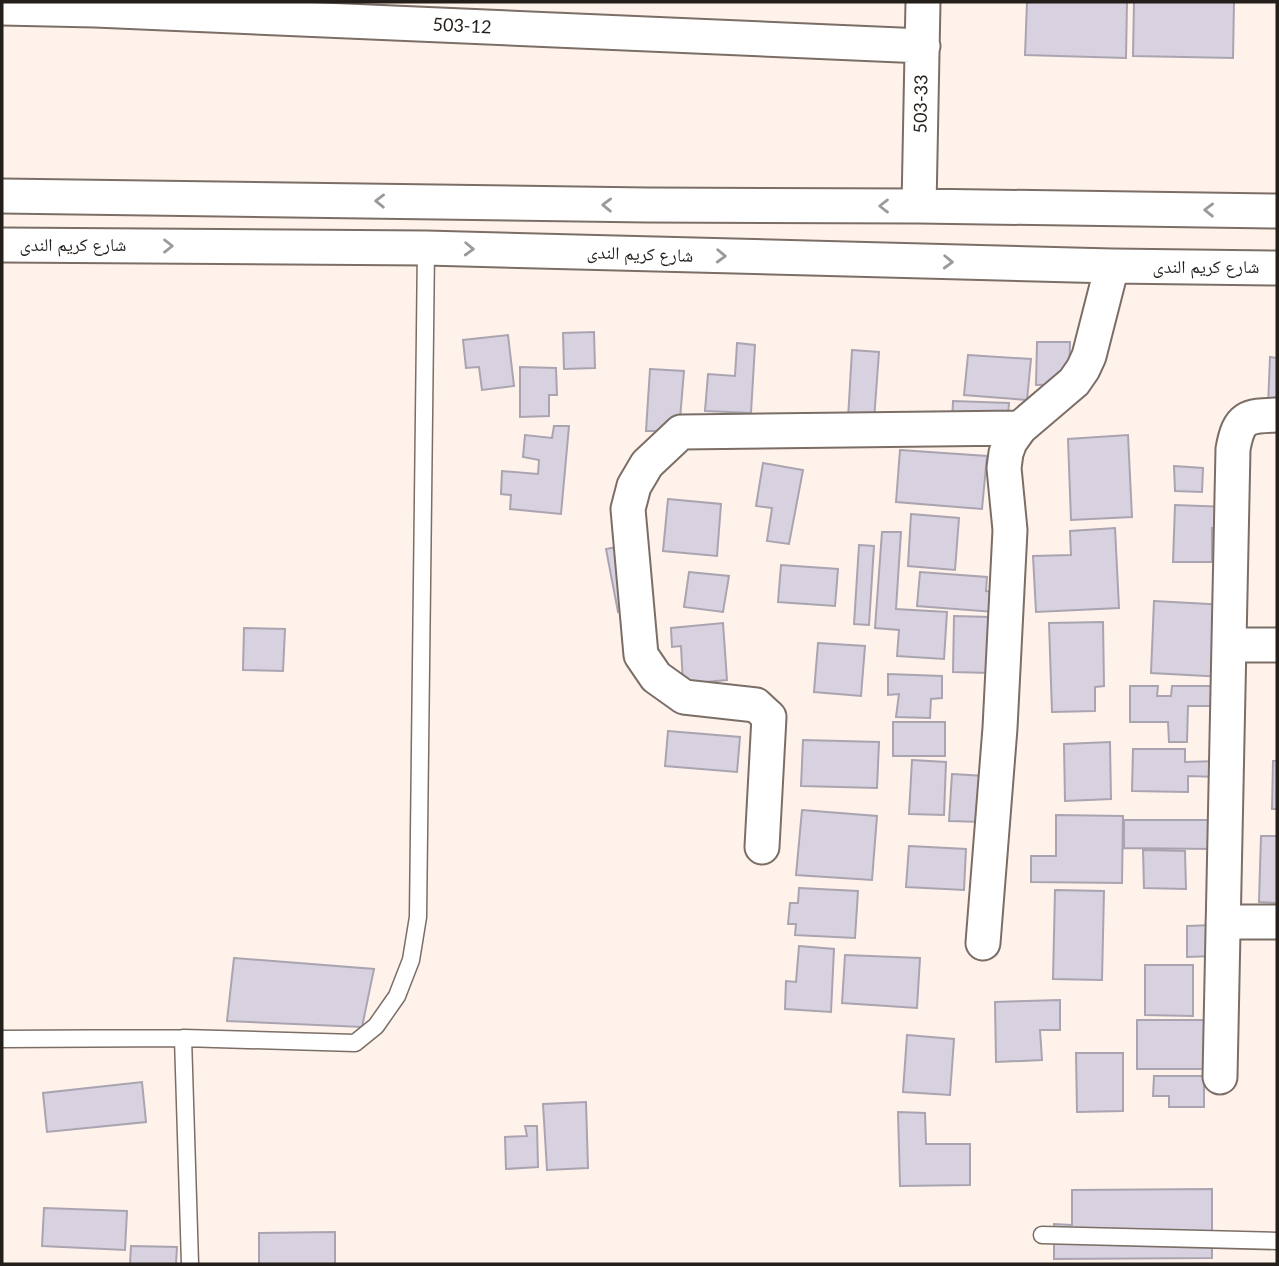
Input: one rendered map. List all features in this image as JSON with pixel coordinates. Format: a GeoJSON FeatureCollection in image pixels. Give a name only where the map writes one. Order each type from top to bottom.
{"type":"FeatureCollection","features":[{"type":"Feature","properties":{"kind":"street","name":"503-33"},"geometry":{"type":"LineString","coordinates":[[919,206],[923,2]]}},
{"type":"Feature","properties":{"kind":"street","name":"503-12"},"geometry":{"type":"LineString","coordinates":[[2,8],[95,6],[923,46]]}},
{"type":"Feature","properties":{"kind":"street"},"geometry":{"type":"LineString","coordinates":[[2,195],[1277,211]]}},
{"type":"Feature","properties":{"kind":"street"},"geometry":{"type":"LineString","coordinates":[[647,205],[651,254]]}},
{"type":"Feature","properties":{"kind":"street","name":"شارع كريم الندى"},"geometry":{"type":"LineString","coordinates":[[2,245],[426,248],[1277,268]]}},
{"type":"Feature","properties":{"kind":"street"},"geometry":{"type":"LineString","coordinates":[[983,943],[1000,728],[1010,530],[1004,468],[1006,453],[1020,428],[1074,382],[1083,369],[1089,356],[1112,266]]}},
{"type":"Feature","properties":{"kind":"street"},"geometry":{"type":"LineString","coordinates":[[1220,1077],[1233,449],[1236,432],[1244,421],[1254,416],[1277,415]]}},
{"type":"Feature","properties":{"kind":"street"},"geometry":{"type":"LineString","coordinates":[[762,846],[769,718],[756,705],[684,697],[656,677],[641,655],[628,509],[634,486],[648,464],[681,432],[1020,428]]}},
{"type":"Feature","properties":{"kind":"street"},"geometry":{"type":"LineString","coordinates":[[1229,645],[1277,645]]}},
{"type":"Feature","properties":{"kind":"street"},"geometry":{"type":"LineString","coordinates":[[1223,922],[1277,922]]}},
{"type":"Feature","properties":{"kind":"lane"},"geometry":{"type":"LineString","coordinates":[[2,1039],[183,1038],[355,1043],[376,1026],[397,996],[411,960],[418,917],[426,248]]}},
{"type":"Feature","properties":{"kind":"lane"},"geometry":{"type":"LineString","coordinates":[[183,1038],[190,1264]]}},
{"type":"Feature","properties":{"kind":"lane"},"geometry":{"type":"LineString","coordinates":[[1042,1235],[1277,1241]]}},
{"type":"Feature","properties":{"kind":"building"},"geometry":{"type":"Polygon","coordinates":[[[1027,2],[1127,2],[1126,58],[1025,55],[1027,2]]]}},
{"type":"Feature","properties":{"kind":"building"},"geometry":{"type":"Polygon","coordinates":[[[1134,2],[1234,2],[1233,58],[1133,56],[1134,2]]]}},
{"type":"Feature","properties":{"kind":"building"},"geometry":{"type":"Polygon","coordinates":[[[594,332],[595,368],[564,369],[563,333],[594,332]]]}},
{"type":"Feature","properties":{"kind":"building"},"geometry":{"type":"Polygon","coordinates":[[[508,335],[514,386],[482,390],[479,367],[466,368],[463,340],[508,335]]]}},
{"type":"Feature","properties":{"kind":"building"},"geometry":{"type":"Polygon","coordinates":[[[1037,342],[1070,342],[1069,384],[1036,385],[1037,342]]]}},
{"type":"Feature","properties":{"kind":"building"},"geometry":{"type":"Polygon","coordinates":[[[737,343],[755,345],[751,413],[705,411],[708,374],[735,376],[737,343]]]}},
{"type":"Feature","properties":{"kind":"building"},"geometry":{"type":"Polygon","coordinates":[[[852,350],[879,352],[874,420],[848,419],[852,350]]]}},
{"type":"Feature","properties":{"kind":"building"},"geometry":{"type":"Polygon","coordinates":[[[968,355],[1031,359],[1027,400],[964,395],[968,355]]]}},
{"type":"Feature","properties":{"kind":"building"},"geometry":{"type":"Polygon","coordinates":[[[1270,357],[1277,358],[1277,406],[1268,406],[1270,357]]]}},
{"type":"Feature","properties":{"kind":"building"},"geometry":{"type":"Polygon","coordinates":[[[520,367],[556,368],[557,395],[549,395],[549,416],[520,417],[520,367]]]}},
{"type":"Feature","properties":{"kind":"building"},"geometry":{"type":"Polygon","coordinates":[[[650,369],[684,371],[679,431],[646,431],[650,369]]]}},
{"type":"Feature","properties":{"kind":"building"},"geometry":{"type":"Polygon","coordinates":[[[953,401],[1009,403],[1007,425],[952,423],[953,401]]]}},
{"type":"Feature","properties":{"kind":"building"},"geometry":{"type":"Polygon","coordinates":[[[554,426],[569,426],[561,514],[510,509],[511,495],[501,494],[502,471],[538,474],[539,460],[523,457],[525,435],[552,438],[554,426]]]}},
{"type":"Feature","properties":{"kind":"building"},"geometry":{"type":"Polygon","coordinates":[[[1128,435],[1132,517],[1071,520],[1068,439],[1128,435]]]}},
{"type":"Feature","properties":{"kind":"building"},"geometry":{"type":"Polygon","coordinates":[[[900,450],[987,456],[982,509],[896,502],[900,450]]]}},
{"type":"Feature","properties":{"kind":"building"},"geometry":{"type":"Polygon","coordinates":[[[763,463],[803,470],[789,544],[767,541],[772,508],[756,506],[763,463]]]}},
{"type":"Feature","properties":{"kind":"building"},"geometry":{"type":"Polygon","coordinates":[[[1174,466],[1203,468],[1202,492],[1175,491],[1174,466]]]}},
{"type":"Feature","properties":{"kind":"building"},"geometry":{"type":"Polygon","coordinates":[[[668,499],[721,504],[717,556],[663,551],[668,499]]]}},
{"type":"Feature","properties":{"kind":"building"},"geometry":{"type":"Polygon","coordinates":[[[1175,505],[1229,507],[1229,529],[1212,528],[1212,562],[1173,562],[1175,505]]]}},
{"type":"Feature","properties":{"kind":"building"},"geometry":{"type":"Polygon","coordinates":[[[911,514],[959,518],[955,570],[908,566],[911,514]]]}},
{"type":"Feature","properties":{"kind":"building"},"geometry":{"type":"Polygon","coordinates":[[[1115,528],[1119,608],[1036,612],[1033,556],[1071,555],[1070,531],[1115,528]]]}},
{"type":"Feature","properties":{"kind":"building"},"geometry":{"type":"Polygon","coordinates":[[[882,532],[901,532],[896,609],[947,612],[944,659],[897,656],[899,630],[875,628],[882,532]]]}},
{"type":"Feature","properties":{"kind":"building"},"geometry":{"type":"Polygon","coordinates":[[[627,545],[639,607],[618,612],[606,549],[627,545]]]}},
{"type":"Feature","properties":{"kind":"building"},"geometry":{"type":"Polygon","coordinates":[[[859,545],[874,546],[869,625],[854,624],[859,545]]]}},
{"type":"Feature","properties":{"kind":"building"},"geometry":{"type":"Polygon","coordinates":[[[781,565],[838,569],[835,606],[778,602],[781,565]]]}},
{"type":"Feature","properties":{"kind":"building"},"geometry":{"type":"Polygon","coordinates":[[[689,572],[729,576],[723,612],[684,607],[689,572]]]}},
{"type":"Feature","properties":{"kind":"building"},"geometry":{"type":"Polygon","coordinates":[[[920,572],[987,577],[986,591],[996,592],[994,612],[917,606],[920,572]]]}},
{"type":"Feature","properties":{"kind":"building"},"geometry":{"type":"Polygon","coordinates":[[[1154,601],[1227,605],[1224,677],[1151,673],[1154,601]]]}},
{"type":"Feature","properties":{"kind":"building"},"geometry":{"type":"Polygon","coordinates":[[[954,616],[991,617],[990,673],[953,672],[954,616]]]}},
{"type":"Feature","properties":{"kind":"building"},"geometry":{"type":"Polygon","coordinates":[[[1103,622],[1104,686],[1095,687],[1095,711],[1052,712],[1049,623],[1103,622]]]}},
{"type":"Feature","properties":{"kind":"building"},"geometry":{"type":"Polygon","coordinates":[[[723,623],[727,680],[683,684],[681,646],[672,647],[671,628],[723,623]]]}},
{"type":"Feature","properties":{"kind":"building"},"geometry":{"type":"Polygon","coordinates":[[[244,628],[285,629],[283,671],[243,670],[244,628]]]}},
{"type":"Feature","properties":{"kind":"building"},"geometry":{"type":"Polygon","coordinates":[[[818,643],[865,646],[861,696],[814,692],[818,643]]]}},
{"type":"Feature","properties":{"kind":"building"},"geometry":{"type":"Polygon","coordinates":[[[888,674],[942,676],[942,698],[931,699],[930,718],[896,717],[899,694],[888,695],[888,674]]]}},
{"type":"Feature","properties":{"kind":"building"},"geometry":{"type":"Polygon","coordinates":[[[1130,686],[1158,686],[1157,696],[1171,696],[1172,686],[1220,686],[1221,706],[1188,706],[1187,742],[1169,742],[1168,722],[1130,722],[1130,686]]]}},
{"type":"Feature","properties":{"kind":"building"},"geometry":{"type":"Polygon","coordinates":[[[893,722],[945,722],[945,756],[893,756],[893,722]]]}},
{"type":"Feature","properties":{"kind":"building"},"geometry":{"type":"Polygon","coordinates":[[[668,731],[740,737],[737,772],[665,766],[668,731]]]}},
{"type":"Feature","properties":{"kind":"building"},"geometry":{"type":"Polygon","coordinates":[[[803,740],[879,742],[877,788],[801,786],[803,740]]]}},
{"type":"Feature","properties":{"kind":"building"},"geometry":{"type":"Polygon","coordinates":[[[1110,742],[1111,799],[1065,801],[1064,744],[1110,742]]]}},
{"type":"Feature","properties":{"kind":"building"},"geometry":{"type":"Polygon","coordinates":[[[1133,749],[1185,749],[1185,762],[1219,761],[1219,777],[1188,776],[1188,792],[1132,791],[1133,749]]]}},
{"type":"Feature","properties":{"kind":"building"},"geometry":{"type":"Polygon","coordinates":[[[912,760],[946,762],[944,815],[909,814],[912,760]]]}},
{"type":"Feature","properties":{"kind":"building"},"geometry":{"type":"Polygon","coordinates":[[[1273,761],[1277,761],[1277,809],[1272,809],[1273,761]]]}},
{"type":"Feature","properties":{"kind":"building"},"geometry":{"type":"Polygon","coordinates":[[[952,774],[985,776],[982,822],[949,821],[952,774]]]}},
{"type":"Feature","properties":{"kind":"building"},"geometry":{"type":"Polygon","coordinates":[[[802,810],[877,816],[872,880],[796,875],[802,810]]]}},
{"type":"Feature","properties":{"kind":"building"},"geometry":{"type":"Polygon","coordinates":[[[1056,815],[1123,816],[1122,883],[1031,882],[1031,856],[1056,856],[1056,815]]]}},
{"type":"Feature","properties":{"kind":"building"},"geometry":{"type":"Polygon","coordinates":[[[1124,820],[1214,820],[1213,849],[1124,848],[1124,820]]]}},
{"type":"Feature","properties":{"kind":"building"},"geometry":{"type":"Polygon","coordinates":[[[1261,836],[1277,836],[1277,903],[1259,902],[1261,836]]]}},
{"type":"Feature","properties":{"kind":"building"},"geometry":{"type":"Polygon","coordinates":[[[909,846],[966,849],[964,890],[906,887],[909,846]]]}},
{"type":"Feature","properties":{"kind":"building"},"geometry":{"type":"Polygon","coordinates":[[[1143,850],[1185,851],[1186,889],[1144,888],[1143,850]]]}},
{"type":"Feature","properties":{"kind":"building"},"geometry":{"type":"Polygon","coordinates":[[[799,888],[858,891],[855,938],[795,935],[796,924],[788,924],[790,903],[798,903],[799,888]]]}},
{"type":"Feature","properties":{"kind":"building"},"geometry":{"type":"Polygon","coordinates":[[[1055,890],[1104,891],[1102,980],[1053,979],[1055,890]]]}},
{"type":"Feature","properties":{"kind":"building"},"geometry":{"type":"Polygon","coordinates":[[[1213,925],[1213,956],[1187,957],[1187,926],[1213,925]]]}},
{"type":"Feature","properties":{"kind":"building"},"geometry":{"type":"Polygon","coordinates":[[[799,946],[834,949],[831,1012],[785,1009],[786,981],[796,982],[799,946]]]}},
{"type":"Feature","properties":{"kind":"building"},"geometry":{"type":"Polygon","coordinates":[[[845,955],[920,958],[917,1008],[842,1003],[845,955]]]}},
{"type":"Feature","properties":{"kind":"building"},"geometry":{"type":"Polygon","coordinates":[[[234,958],[374,969],[362,1027],[227,1021],[234,958]]]}},
{"type":"Feature","properties":{"kind":"building"},"geometry":{"type":"Polygon","coordinates":[[[1145,965],[1193,965],[1193,1016],[1145,1015],[1145,965]]]}},
{"type":"Feature","properties":{"kind":"building"},"geometry":{"type":"Polygon","coordinates":[[[1060,1000],[1060,1030],[1040,1030],[1042,1060],[996,1062],[995,1002],[1060,1000]]]}},
{"type":"Feature","properties":{"kind":"building"},"geometry":{"type":"Polygon","coordinates":[[[1137,1020],[1210,1020],[1210,1069],[1137,1069],[1137,1020]]]}},
{"type":"Feature","properties":{"kind":"building"},"geometry":{"type":"Polygon","coordinates":[[[907,1035],[954,1039],[950,1095],[903,1092],[907,1035]]]}},
{"type":"Feature","properties":{"kind":"building"},"geometry":{"type":"Polygon","coordinates":[[[1076,1053],[1123,1053],[1123,1111],[1077,1112],[1076,1053]]]}},
{"type":"Feature","properties":{"kind":"building"},"geometry":{"type":"Polygon","coordinates":[[[1154,1076],[1204,1076],[1204,1107],[1169,1107],[1169,1096],[1153,1096],[1154,1076]]]}},
{"type":"Feature","properties":{"kind":"building"},"geometry":{"type":"Polygon","coordinates":[[[142,1082],[146,1122],[47,1132],[43,1093],[142,1082]]]}},
{"type":"Feature","properties":{"kind":"building"},"geometry":{"type":"Polygon","coordinates":[[[586,1102],[588,1168],[547,1170],[543,1104],[586,1102]]]}},
{"type":"Feature","properties":{"kind":"building"},"geometry":{"type":"Polygon","coordinates":[[[898,1112],[925,1113],[926,1144],[970,1144],[970,1185],[900,1186],[898,1112]]]}},
{"type":"Feature","properties":{"kind":"building"},"geometry":{"type":"Polygon","coordinates":[[[525,1126],[537,1126],[538,1167],[506,1169],[505,1137],[527,1136],[525,1126]]]}},
{"type":"Feature","properties":{"kind":"building"},"geometry":{"type":"Polygon","coordinates":[[[1212,1189],[1212,1258],[1054,1259],[1054,1224],[1072,1225],[1072,1190],[1212,1189]]]}},
{"type":"Feature","properties":{"kind":"building"},"geometry":{"type":"Polygon","coordinates":[[[44,1208],[127,1211],[125,1250],[42,1246],[44,1208]]]}},
{"type":"Feature","properties":{"kind":"building"},"geometry":{"type":"Polygon","coordinates":[[[335,1232],[335,1264],[259,1264],[259,1233],[335,1232]]]}},
{"type":"Feature","properties":{"kind":"building"},"geometry":{"type":"Polygon","coordinates":[[[131,1246],[177,1247],[176,1264],[130,1264],[131,1246]]]}}]}
